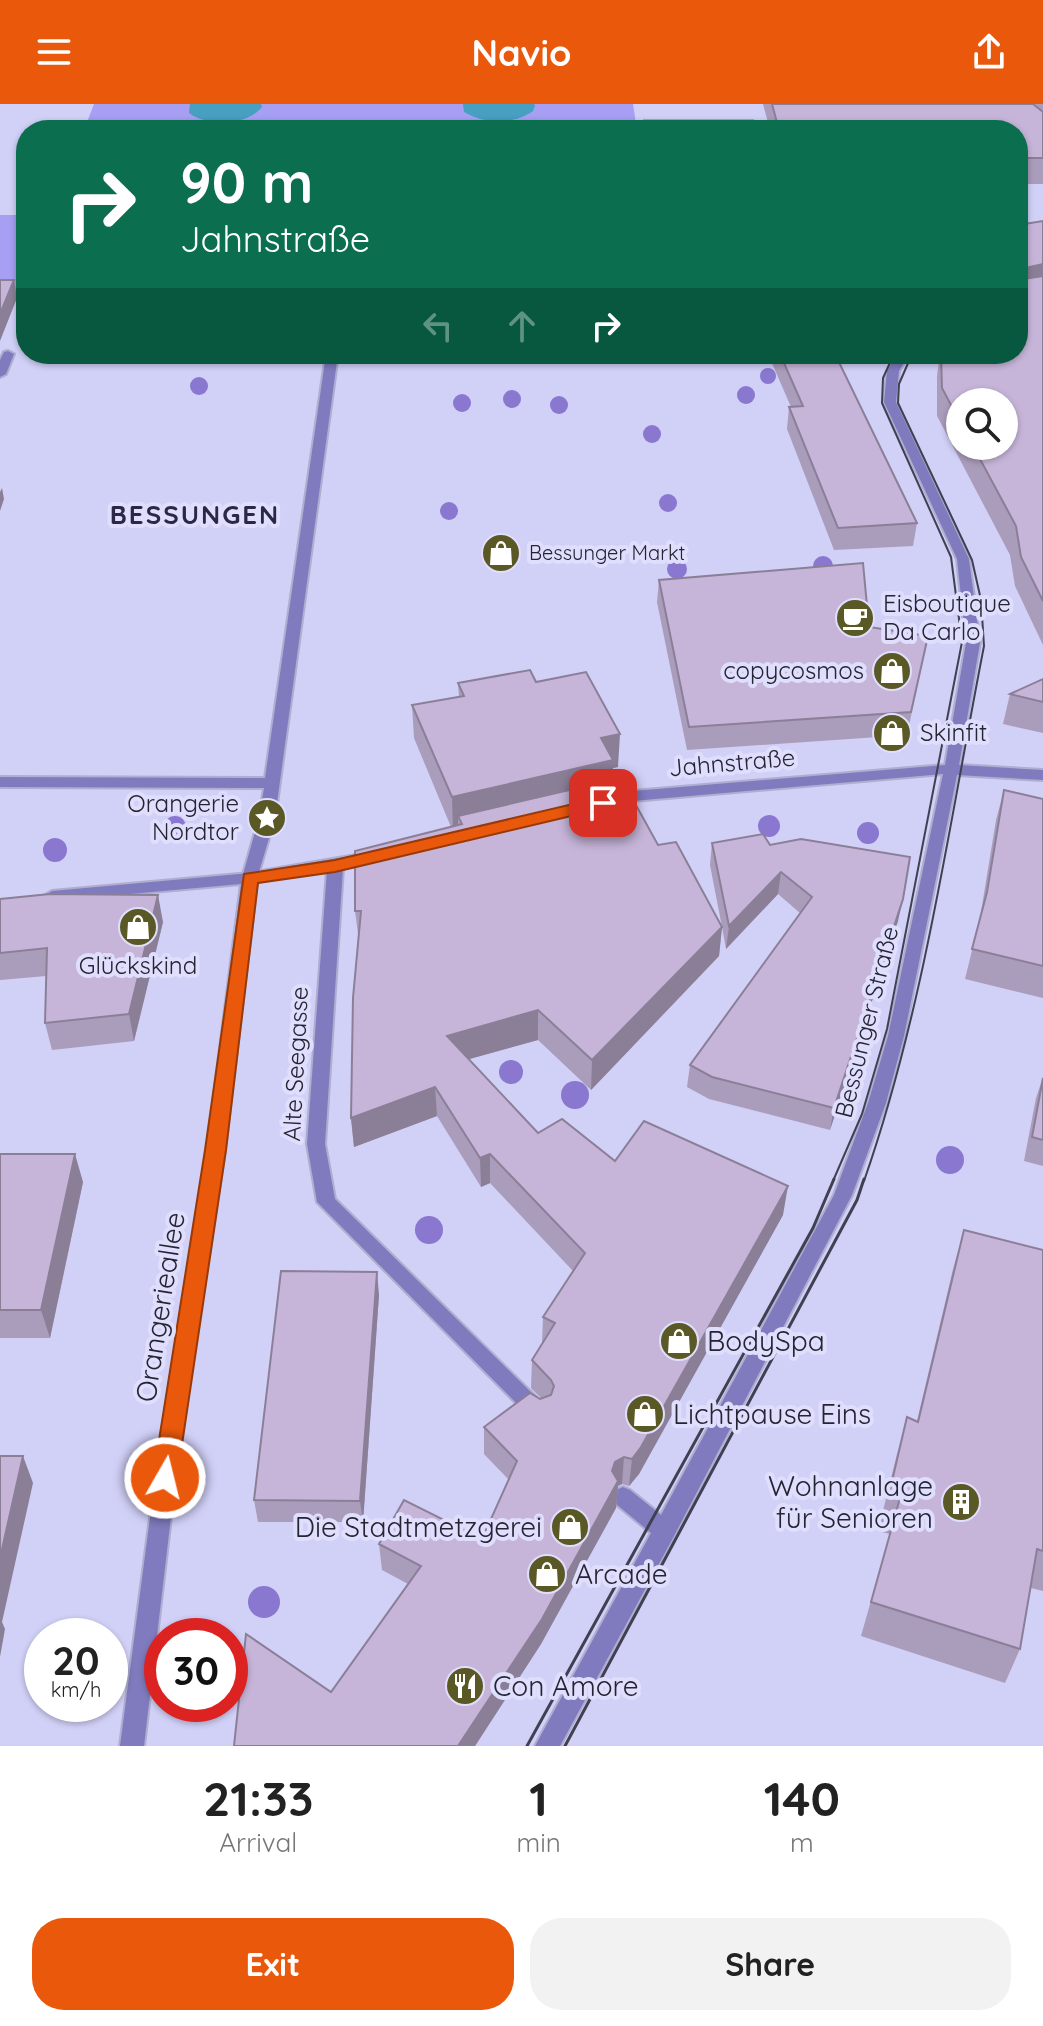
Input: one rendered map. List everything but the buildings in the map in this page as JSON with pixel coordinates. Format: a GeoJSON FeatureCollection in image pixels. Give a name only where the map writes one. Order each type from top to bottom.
{"type":"FeatureCollection","features":[{"type":"Feature","properties":{"kind":"street"},"geometry":{"type":"LineString","coordinates":[[0,374],[8,354]]}},
{"type":"Feature","properties":{"kind":"street","name":"Orangerieallee"},"geometry":{"type":"LineString","coordinates":[[132,1746],[169,1449],[216,1150],[250,878],[267,818],[331,364]]}},
{"type":"Feature","properties":{"kind":"street","name":"Bessunger Straße"},"geometry":{"type":"LineString","coordinates":[[547,1746],[843,1195],[877,1103],[896,1036],[951,770],[973,643],[963,559],[890,402],[893,371],[897,364]]}},
{"type":"Feature","properties":{"kind":"street","name":"Jahnstraße"},"geometry":{"type":"LineString","coordinates":[[588,806],[633,796],[951,770],[1043,775]]}},
{"type":"Feature","properties":{"kind":"street"},"geometry":{"type":"LineString","coordinates":[[0,782],[271,783]]}},
{"type":"Feature","properties":{"kind":"street"},"geometry":{"type":"LineString","coordinates":[[31,898],[250,878],[335,866],[394,852]]}},
{"type":"Feature","properties":{"kind":"street","name":"Alte Seegasse"},"geometry":{"type":"LineString","coordinates":[[335,866],[316,1144],[326,1202],[541,1415]]}},
{"type":"Feature","properties":{"kind":"street"},"geometry":{"type":"LineString","coordinates":[[623,1497],[665,1531]]}},
{"type":"Feature","properties":{"kind":"shaded area"},"geometry":{"type":"Polygon","coordinates":[[[94,104],[633,104],[635,120],[88,120],[94,104]]]}},
{"type":"Feature","properties":{"kind":"shaded area"},"geometry":{"type":"Polygon","coordinates":[[[643,119],[754,120],[643,120],[643,119]]]}},
{"type":"Feature","properties":{"kind":"shaded area"},"geometry":{"type":"Polygon","coordinates":[[[0,215],[16,215],[16,292],[0,292],[0,215]]]}},
{"type":"Feature","properties":{"kind":"water"},"geometry":{"type":"Polygon","coordinates":[[[190,104],[261,104],[262,107],[240,120],[203,120],[189,113],[190,104]]]}},
{"type":"Feature","properties":{"kind":"water"},"geometry":{"type":"Polygon","coordinates":[[[463,104],[535,106],[525,116],[512,120],[481,119],[464,112],[463,104]]]}},
{"type":"Feature","properties":{"kind":"tram line"},"geometry":{"type":"LineString","coordinates":[[833,1181],[862,1114],[887,1029],[962,642],[951,557],[882,403],[883,378],[889,364]]}},
{"type":"Feature","properties":{"kind":"tram line"},"geometry":{"type":"LineString","coordinates":[[864,1181],[885,1116],[919,983],[984,646],[981,600],[972,560],[898,403],[899,384],[908,364]]}},
{"type":"Feature","properties":{"kind":"tram line"},"geometry":{"type":"LineString","coordinates":[[527,1746],[813,1228],[834,1179]]}},
{"type":"Feature","properties":{"kind":"tram line"},"geometry":{"type":"LineString","coordinates":[[565,1746],[857,1200],[864,1179]]}},
{"type":"Feature","properties":{"kind":"place","name":"Bessunger Markt"},"geometry":{"type":"Point","coordinates":[501,553]}},
{"type":"Feature","properties":{"kind":"place","name":"Eisboutique Da Carlo"},"geometry":{"type":"Point","coordinates":[855,618]}},
{"type":"Feature","properties":{"kind":"place","name":"copycosmos"},"geometry":{"type":"Point","coordinates":[892,671]}},
{"type":"Feature","properties":{"kind":"place","name":"Skinfit"},"geometry":{"type":"Point","coordinates":[892,733]}},
{"type":"Feature","properties":{"kind":"place","name":"Orangerie Nordtor"},"geometry":{"type":"Point","coordinates":[267,818]}},
{"type":"Feature","properties":{"kind":"place","name":"Glückskind"},"geometry":{"type":"Point","coordinates":[138,927]}},
{"type":"Feature","properties":{"kind":"place","name":"BodySpa"},"geometry":{"type":"Point","coordinates":[679,1341]}},
{"type":"Feature","properties":{"kind":"place","name":"Lichtpause Eins"},"geometry":{"type":"Point","coordinates":[645,1414]}},
{"type":"Feature","properties":{"kind":"place","name":"Wohnanlage für Senioren"},"geometry":{"type":"Point","coordinates":[961,1502]}},
{"type":"Feature","properties":{"kind":"place","name":"Die Stadtmetzgerei"},"geometry":{"type":"Point","coordinates":[570,1527]}},
{"type":"Feature","properties":{"kind":"place","name":"Arcade"},"geometry":{"type":"Point","coordinates":[547,1574]}},
{"type":"Feature","properties":{"kind":"place","name":"Con Amore"},"geometry":{"type":"Point","coordinates":[465,1686]}},
{"type":"Feature","properties":{"kind":"district","name":"BESSUNGEN"},"geometry":{"type":"Point","coordinates":[195,515]}},
{"type":"Feature","properties":{"kind":"route"},"geometry":{"type":"LineString","coordinates":[[165,1478],[216,1150],[250,878],[335,866],[603,803]]}}]}
